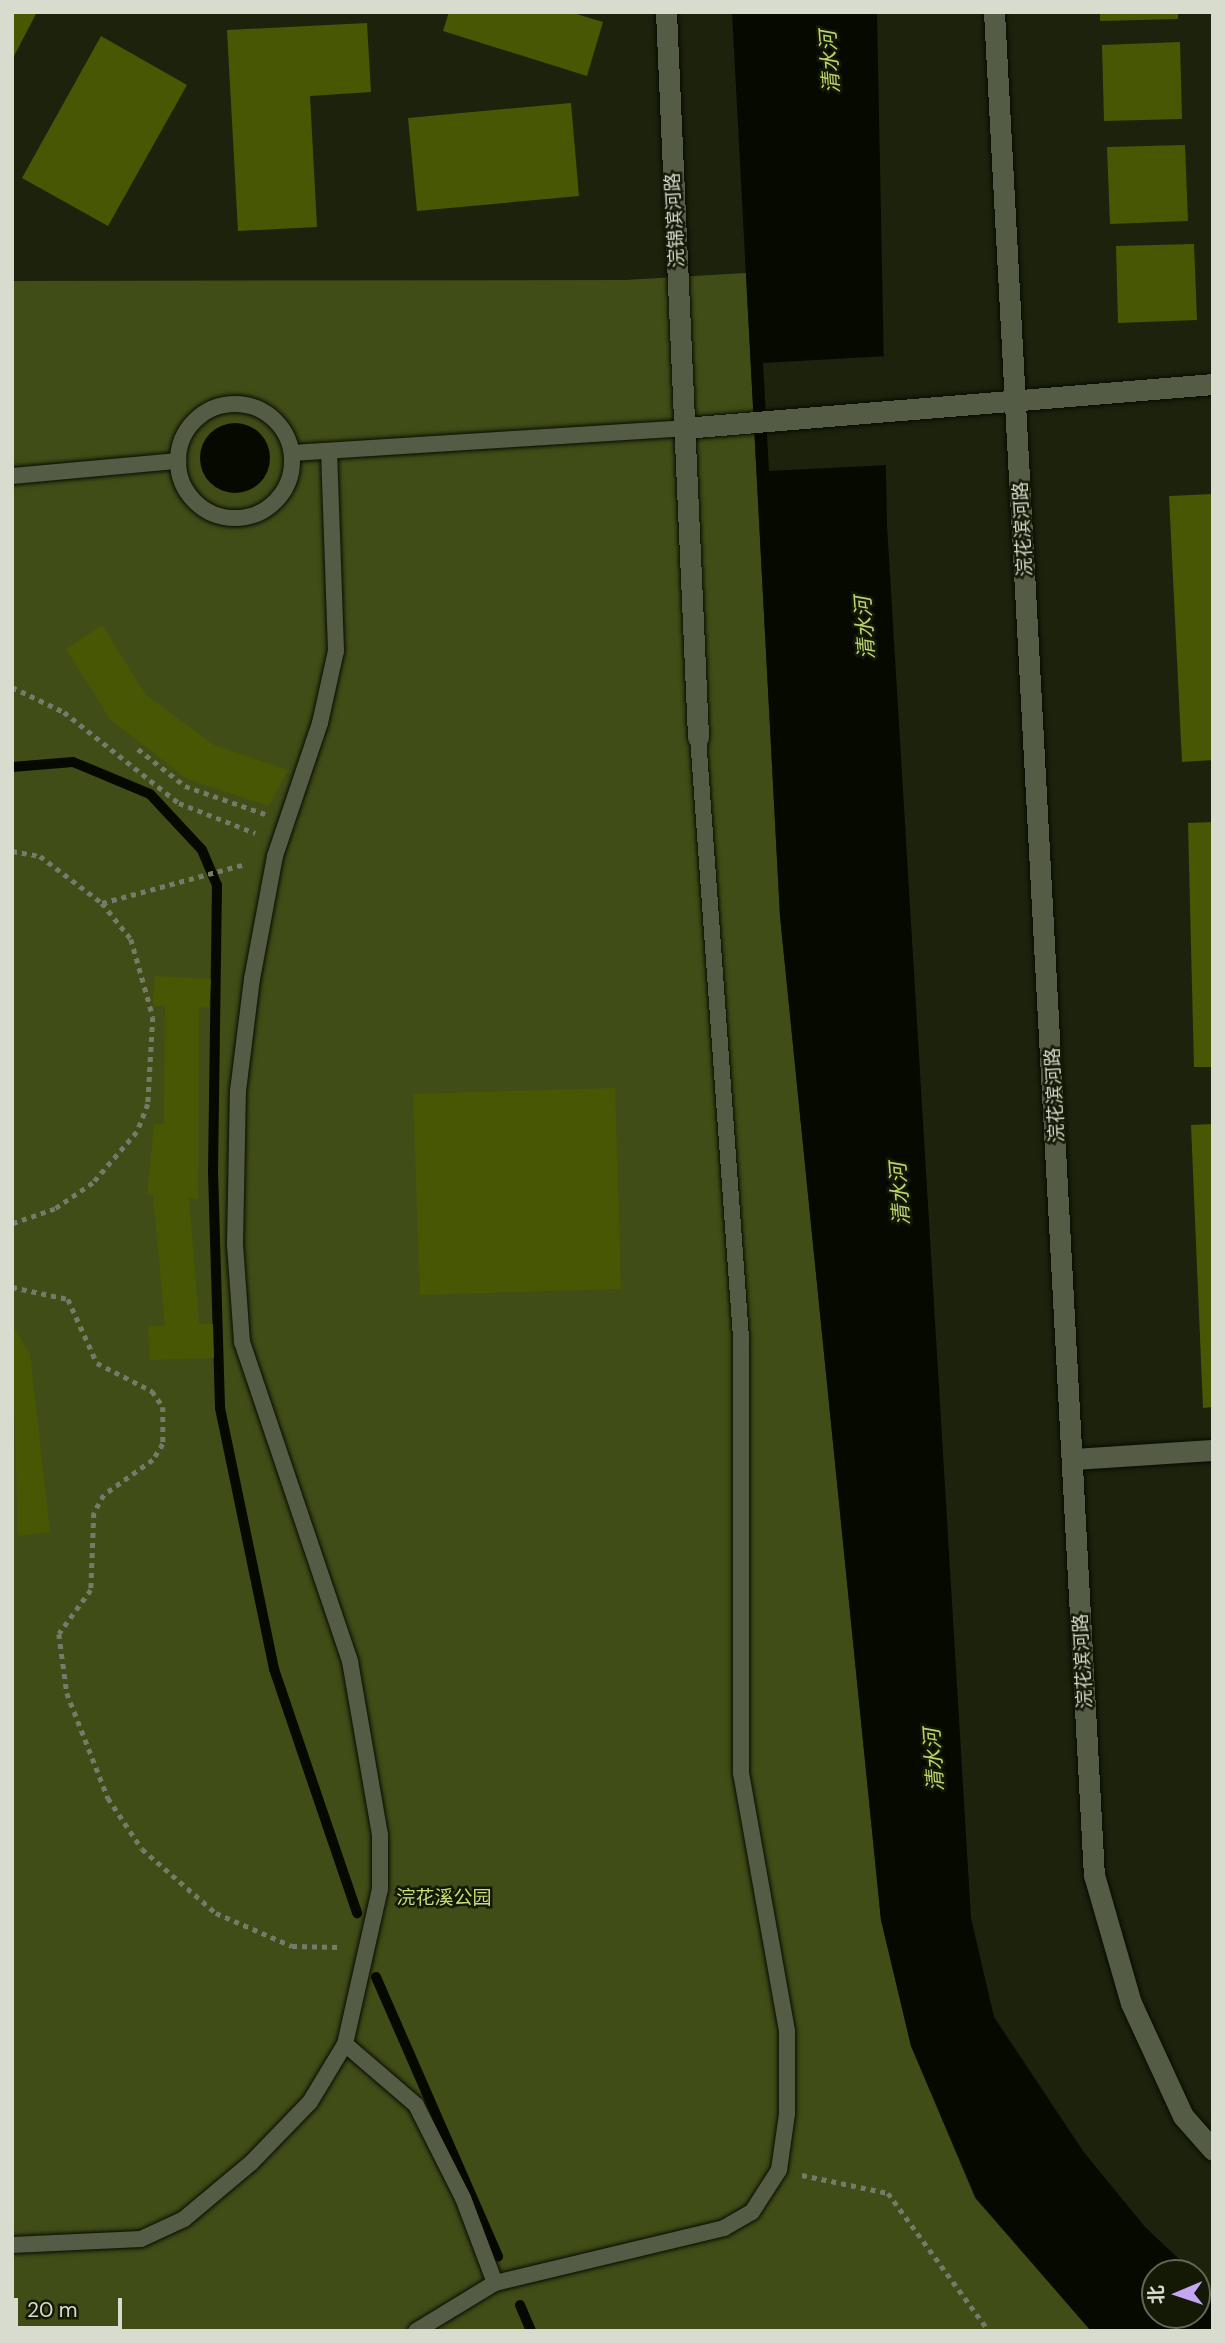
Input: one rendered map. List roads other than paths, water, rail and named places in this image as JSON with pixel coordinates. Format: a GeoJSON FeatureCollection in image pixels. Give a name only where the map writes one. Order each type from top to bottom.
{"type":"FeatureCollection","features":[{"type":"Feature","properties":{"kind":"street","name":"浣锦滨河路"},"geometry":{"type":"LineString","coordinates":[[666,12],[698,737]]}},
{"type":"Feature","properties":{"kind":"street","name":"浣花滨河路"},"geometry":{"type":"LineString","coordinates":[[994,12],[1094,1875],[1131,2003],[1183,2116],[1213,2150]]}},
{"type":"Feature","properties":{"kind":"street"},"geometry":{"type":"LineString","coordinates":[[684,428],[757,418],[1016,396],[1213,384]]}},
{"type":"Feature","properties":{"kind":"street"},"geometry":{"type":"LineString","coordinates":[[1073,1459],[1213,1450]]}},
{"type":"Feature","properties":{"kind":"lane"},"geometry":{"type":"LineString","coordinates":[[223,405],[260,409],[287,435],[292,453],[292,472],[274,504],[240,519],[204,510],[190,497],[178,461],[191,425],[223,405]]}},
{"type":"Feature","properties":{"kind":"lane"},"geometry":{"type":"LineString","coordinates":[[292,453],[329,453],[684,428]]}},
{"type":"Feature","properties":{"kind":"lane"},"geometry":{"type":"LineString","coordinates":[[12,2245],[141,2239],[184,2219],[310,2102],[345,2044],[380,1889],[380,1835],[363,1726],[333,1598],[264,1419],[240,1314],[238,1091],[252,979],[282,837],[335,651],[329,453]]}},
{"type":"Feature","properties":{"kind":"lane"},"geometry":{"type":"LineString","coordinates":[[12,476],[178,461]]}},
{"type":"Feature","properties":{"kind":"lane"},"geometry":{"type":"LineString","coordinates":[[416,2331],[495,2283],[724,2228],[752,2212],[779,2170],[787,2114],[786,2031],[741,1773],[741,1338],[698,737]]}},
{"type":"Feature","properties":{"kind":"lane"},"geometry":{"type":"LineString","coordinates":[[345,2044],[416,2105],[463,2198],[495,2283]]}},
{"type":"Feature","properties":{"kind":"water","name":"清水河"},"geometry":{"type":"Polygon","coordinates":[[[732,12],[877,12],[887,525],[971,1918],[994,2017],[1083,2151],[1145,2227],[1179,2259],[1141,2259],[1141,2329],[1211,2329],[1211,2289],[1213,2331],[1091,2331],[976,2198],[911,2046],[881,1920],[780,916],[732,12]]]}},
{"type":"Feature","properties":{"kind":"water"},"geometry":{"type":"Polygon","coordinates":[[[235,423],[260,433],[270,458],[260,483],[235,493],[210,483],[200,458],[210,433],[235,423]]]}},
{"type":"Feature","properties":{"kind":"waterway"},"geometry":{"type":"LineString","coordinates":[[12,767],[73,762],[150,794],[202,850],[217,885],[213,1171],[220,1408],[274,1669],[357,1913]]}},
{"type":"Feature","properties":{"kind":"waterway"},"geometry":{"type":"LineString","coordinates":[[376,1977],[498,2256]]}},
{"type":"Feature","properties":{"kind":"waterway"},"geometry":{"type":"LineString","coordinates":[[520,2305],[531,2331]]}},
{"type":"Feature","properties":{"kind":"park label","name":"浣花溪公园"},"geometry":{"type":"Point","coordinates":[444,1898]}}]}
